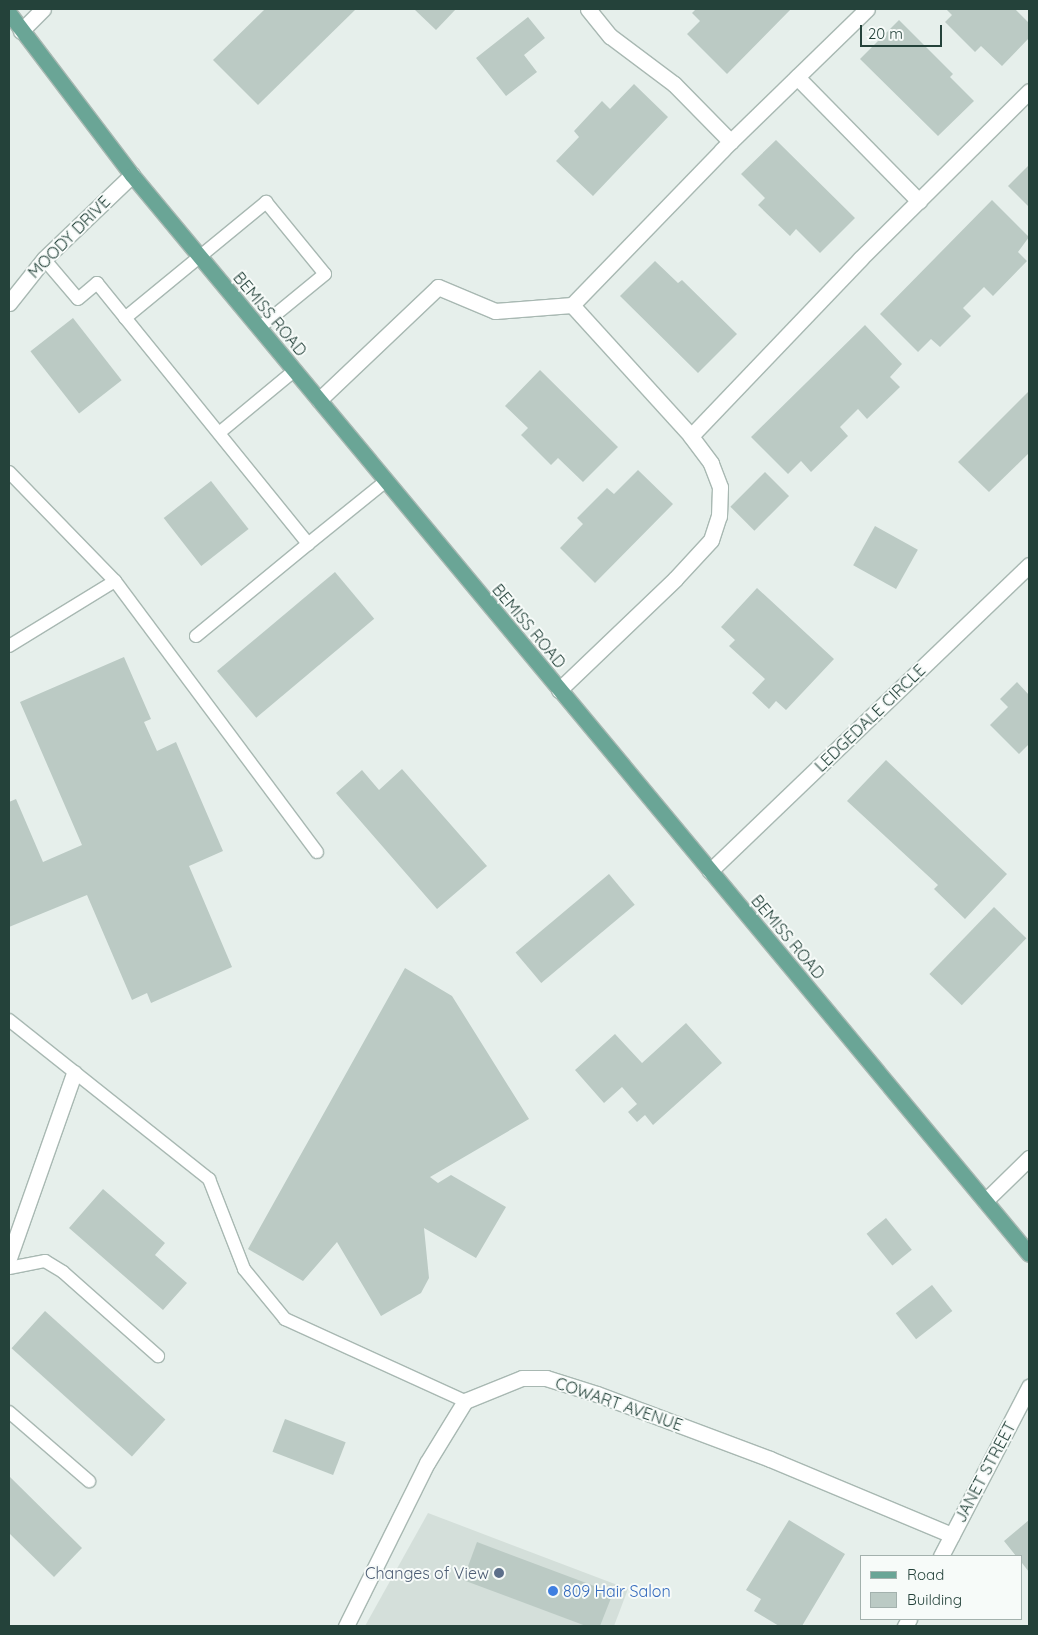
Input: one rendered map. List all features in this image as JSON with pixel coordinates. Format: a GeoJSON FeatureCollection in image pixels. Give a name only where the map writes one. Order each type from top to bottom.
{"type":"FeatureCollection","features":[{"type":"Feature","properties":{"kind":"main road","name":"BEMISS ROAD"},"geometry":{"type":"LineString","coordinates":[[9,13],[132,175],[1029,1254]]}},
{"type":"Feature","properties":{"kind":"street"},"geometry":{"type":"LineString","coordinates":[[21,31],[43,9]]}},
{"type":"Feature","properties":{"kind":"street"},"geometry":{"type":"LineString","coordinates":[[588,9],[610,36],[674,84],[731,142]]}},
{"type":"Feature","properties":{"kind":"street"},"geometry":{"type":"LineString","coordinates":[[320,400],[438,287],[495,312],[572,305],[731,142],[867,9]]}},
{"type":"Feature","properties":{"kind":"street"},"geometry":{"type":"LineString","coordinates":[[797,77],[919,200]]}},
{"type":"Feature","properties":{"kind":"street"},"geometry":{"type":"LineString","coordinates":[[691,436],[919,200],[1029,91]]}},
{"type":"Feature","properties":{"kind":"street","name":"MOODY DRIVE"},"geometry":{"type":"LineString","coordinates":[[9,303],[44,258],[132,175]]}},
{"type":"Feature","properties":{"kind":"street"},"geometry":{"type":"LineString","coordinates":[[559,690],[675,579],[711,540],[719,516],[720,488],[711,463],[691,436],[572,305]]}},
{"type":"Feature","properties":{"kind":"street","name":"LEDGEDALE CIRCLE"},"geometry":{"type":"LineString","coordinates":[[710,871],[1029,564]]}},
{"type":"Feature","properties":{"kind":"street"},"geometry":{"type":"LineString","coordinates":[[9,1258],[74,1073]]}},
{"type":"Feature","properties":{"kind":"street"},"geometry":{"type":"LineString","coordinates":[[985,1201],[1029,1158]]}},
{"type":"Feature","properties":{"kind":"street","name":"COWART AVENUE"},"geometry":{"type":"LineString","coordinates":[[465,1401],[522,1378],[546,1378],[770,1459],[952,1535]]}},
{"type":"Feature","properties":{"kind":"street","name":"JANET STREET"},"geometry":{"type":"LineString","coordinates":[[942,1555],[1029,1388]]}},
{"type":"Feature","properties":{"kind":"street"},"geometry":{"type":"LineString","coordinates":[[346,1626],[427,1463],[465,1401]]}},
{"type":"Feature","properties":{"kind":"lane"},"geometry":{"type":"LineString","coordinates":[[125,318],[266,202],[325,274],[259,328]]}},
{"type":"Feature","properties":{"kind":"lane"},"geometry":{"type":"LineString","coordinates":[[44,258],[78,299],[97,283],[308,544]]}},
{"type":"Feature","properties":{"kind":"lane"},"geometry":{"type":"LineString","coordinates":[[219,433],[294,371]]}},
{"type":"Feature","properties":{"kind":"lane"},"geometry":{"type":"LineString","coordinates":[[9,472],[115,580],[317,852]]}},
{"type":"Feature","properties":{"kind":"lane"},"geometry":{"type":"LineString","coordinates":[[196,636],[386,480]]}},
{"type":"Feature","properties":{"kind":"lane"},"geometry":{"type":"LineString","coordinates":[[9,646],[115,580]]}},
{"type":"Feature","properties":{"kind":"lane"},"geometry":{"type":"LineString","coordinates":[[9,1020],[209,1180],[244,1269],[285,1319],[465,1401]]}},
{"type":"Feature","properties":{"kind":"lane"},"geometry":{"type":"LineString","coordinates":[[9,1268],[45,1261],[63,1272],[158,1356]]}},
{"type":"Feature","properties":{"kind":"lane"},"geometry":{"type":"LineString","coordinates":[[9,1412],[90,1480]]}},
{"type":"Feature","properties":{"kind":"shaded area"},"geometry":{"type":"Polygon","coordinates":[[[428,1513],[628,1589],[614,1626],[365,1626],[428,1513]]]}},
{"type":"Feature","properties":{"kind":"building"},"geometry":{"type":"Polygon","coordinates":[[[265,9],[356,9],[258,105],[213,60],[265,9]]]}},
{"type":"Feature","properties":{"kind":"building"},"geometry":{"type":"Polygon","coordinates":[[[414,9],[456,9],[436,30],[414,9]]]}},
{"type":"Feature","properties":{"kind":"building"},"geometry":{"type":"Polygon","coordinates":[[[696,9],[791,9],[727,74],[687,34],[700,21],[692,13],[696,9]]]}},
{"type":"Feature","properties":{"kind":"building"},"geometry":{"type":"Polygon","coordinates":[[[946,9],[1015,9],[1029,23],[1029,38],[1002,66],[981,46],[975,52],[945,22],[952,15],[946,9]]]}},
{"type":"Feature","properties":{"kind":"building"},"geometry":{"type":"Polygon","coordinates":[[[528,17],[545,38],[524,55],[537,72],[506,96],[476,58],[528,17]]]}},
{"type":"Feature","properties":{"kind":"building"},"geometry":{"type":"Polygon","coordinates":[[[899,20],[953,74],[950,77],[974,101],[938,136],[860,59],[899,20]]]}},
{"type":"Feature","properties":{"kind":"building"},"geometry":{"type":"Polygon","coordinates":[[[634,84],[668,117],[593,196],[556,161],[579,137],[574,131],[602,101],[610,109],[634,84]]]}},
{"type":"Feature","properties":{"kind":"building"},"geometry":{"type":"Polygon","coordinates":[[[776,140],[855,218],[820,253],[796,229],[790,236],[758,205],[765,198],[741,174],[776,140]]]}},
{"type":"Feature","properties":{"kind":"building"},"geometry":{"type":"Polygon","coordinates":[[[1029,165],[1029,207],[1008,186],[1029,165]]]}},
{"type":"Feature","properties":{"kind":"building"},"geometry":{"type":"Polygon","coordinates":[[[992,200],[1029,237],[1018,252],[1027,261],[993,296],[984,287],[963,308],[971,316],[940,347],[931,339],[918,352],[880,314],[992,200]]]}},
{"type":"Feature","properties":{"kind":"building"},"geometry":{"type":"Polygon","coordinates":[[[655,261],[678,283],[682,280],[737,334],[698,373],[620,296],[655,261]]]}},
{"type":"Feature","properties":{"kind":"building"},"geometry":{"type":"Polygon","coordinates":[[[73,318],[122,380],[79,413],[30,351],[73,318]]]}},
{"type":"Feature","properties":{"kind":"building"},"geometry":{"type":"Polygon","coordinates":[[[865,325],[902,364],[890,377],[900,387],[867,419],[858,409],[840,427],[848,436],[811,472],[801,461],[788,474],[751,437],[865,325]]]}},
{"type":"Feature","properties":{"kind":"building"},"geometry":{"type":"Polygon","coordinates":[[[540,370],[618,447],[583,482],[558,458],[551,465],[521,435],[528,428],[505,406],[540,370]]]}},
{"type":"Feature","properties":{"kind":"building"},"geometry":{"type":"Polygon","coordinates":[[[1029,391],[1029,453],[989,492],[958,462],[1029,391]]]}},
{"type":"Feature","properties":{"kind":"building"},"geometry":{"type":"Polygon","coordinates":[[[638,470],[673,504],[595,583],[560,548],[583,524],[577,518],[607,488],[614,494],[638,470]]]}},
{"type":"Feature","properties":{"kind":"building"},"geometry":{"type":"Polygon","coordinates":[[[765,472],[789,496],[754,531],[730,507],[765,472]]]}},
{"type":"Feature","properties":{"kind":"building"},"geometry":{"type":"Polygon","coordinates":[[[211,481],[249,529],[201,566],[164,518],[211,481]]]}},
{"type":"Feature","properties":{"kind":"building"},"geometry":{"type":"Polygon","coordinates":[[[875,526],[918,550],[896,589],[853,565],[875,526]]]}},
{"type":"Feature","properties":{"kind":"building"},"geometry":{"type":"Polygon","coordinates":[[[335,572],[374,619],[256,718],[217,671],[335,572]]]}},
{"type":"Feature","properties":{"kind":"building"},"geometry":{"type":"Polygon","coordinates":[[[757,588],[834,659],[786,710],[776,701],[769,709],[752,693],[765,679],[729,646],[735,640],[721,627],[757,588]]]}},
{"type":"Feature","properties":{"kind":"building"},"geometry":{"type":"Polygon","coordinates":[[[124,657],[151,719],[144,722],[157,751],[176,742],[223,851],[189,866],[232,967],[151,1003],[147,993],[132,1000],[87,895],[9,927],[9,802],[16,799],[43,862],[82,845],[20,702],[124,657]]]}},
{"type":"Feature","properties":{"kind":"building"},"geometry":{"type":"Polygon","coordinates":[[[1017,682],[1029,695],[1029,744],[1019,754],[990,725],[1008,707],[1000,699],[1017,682]]]}},
{"type":"Feature","properties":{"kind":"building"},"geometry":{"type":"Polygon","coordinates":[[[886,760],[1007,874],[965,919],[934,889],[938,885],[847,801],[886,760]]]}},
{"type":"Feature","properties":{"kind":"building"},"geometry":{"type":"Polygon","coordinates":[[[402,769],[487,866],[437,909],[336,793],[362,770],[379,790],[402,769]]]}},
{"type":"Feature","properties":{"kind":"building"},"geometry":{"type":"Polygon","coordinates":[[[609,874],[635,905],[541,983],[516,952],[609,874]]]}},
{"type":"Feature","properties":{"kind":"building"},"geometry":{"type":"Polygon","coordinates":[[[994,907],[1026,938],[962,1005],[929,974],[994,907]]]}},
{"type":"Feature","properties":{"kind":"building"},"geometry":{"type":"Polygon","coordinates":[[[405,968],[452,996],[529,1119],[430,1177],[438,1183],[451,1175],[506,1207],[476,1258],[424,1228],[429,1278],[421,1293],[381,1316],[337,1242],[303,1281],[248,1249],[405,968]]]}},
{"type":"Feature","properties":{"kind":"building"},"geometry":{"type":"Polygon","coordinates":[[[686,1023],[722,1063],[653,1125],[645,1115],[637,1122],[628,1112],[637,1104],[622,1087],[604,1103],[575,1070],[615,1034],[642,1063],[686,1023]]]}},
{"type":"Feature","properties":{"kind":"building"},"geometry":{"type":"Polygon","coordinates":[[[103,1189],[165,1243],[155,1255],[187,1283],[163,1310],[69,1228],[103,1189]]]}},
{"type":"Feature","properties":{"kind":"building"},"geometry":{"type":"Polygon","coordinates":[[[886,1218],[912,1250],[892,1266],[867,1234],[886,1218]]]}},
{"type":"Feature","properties":{"kind":"building"},"geometry":{"type":"Polygon","coordinates":[[[932,1285],[952,1311],[916,1339],[896,1313],[932,1285]]]}},
{"type":"Feature","properties":{"kind":"building"},"geometry":{"type":"Polygon","coordinates":[[[45,1311],[165,1419],[132,1457],[12,1348],[45,1311]]]}},
{"type":"Feature","properties":{"kind":"building"},"geometry":{"type":"Polygon","coordinates":[[[285,1419],[346,1442],[333,1475],[272,1452],[285,1419]]]}},
{"type":"Feature","properties":{"kind":"building"},"geometry":{"type":"Polygon","coordinates":[[[9,1476],[82,1548],[54,1577],[9,1533],[9,1476]]]}},
{"type":"Feature","properties":{"kind":"building"},"geometry":{"type":"Polygon","coordinates":[[[789,1520],[845,1554],[802,1626],[779,1626],[754,1611],[761,1599],[746,1590],[789,1520]]]}},
{"type":"Feature","properties":{"kind":"building"},"geometry":{"type":"Polygon","coordinates":[[[1029,1520],[1029,1572],[1023,1564],[1023,1555],[1015,1555],[1004,1541],[1029,1520]]]}},
{"type":"Feature","properties":{"kind":"building"},"geometry":{"type":"Polygon","coordinates":[[[477,1542],[613,1593],[600,1626],[586,1626],[463,1580],[477,1542]]]}},
{"type":"Feature","properties":{"kind":"place","name":"Changes of View"},"geometry":{"type":"Point","coordinates":[499,1573]}},
{"type":"Feature","properties":{"kind":"place","name":"809 Hair Salon"},"geometry":{"type":"Point","coordinates":[553,1591]}}]}
